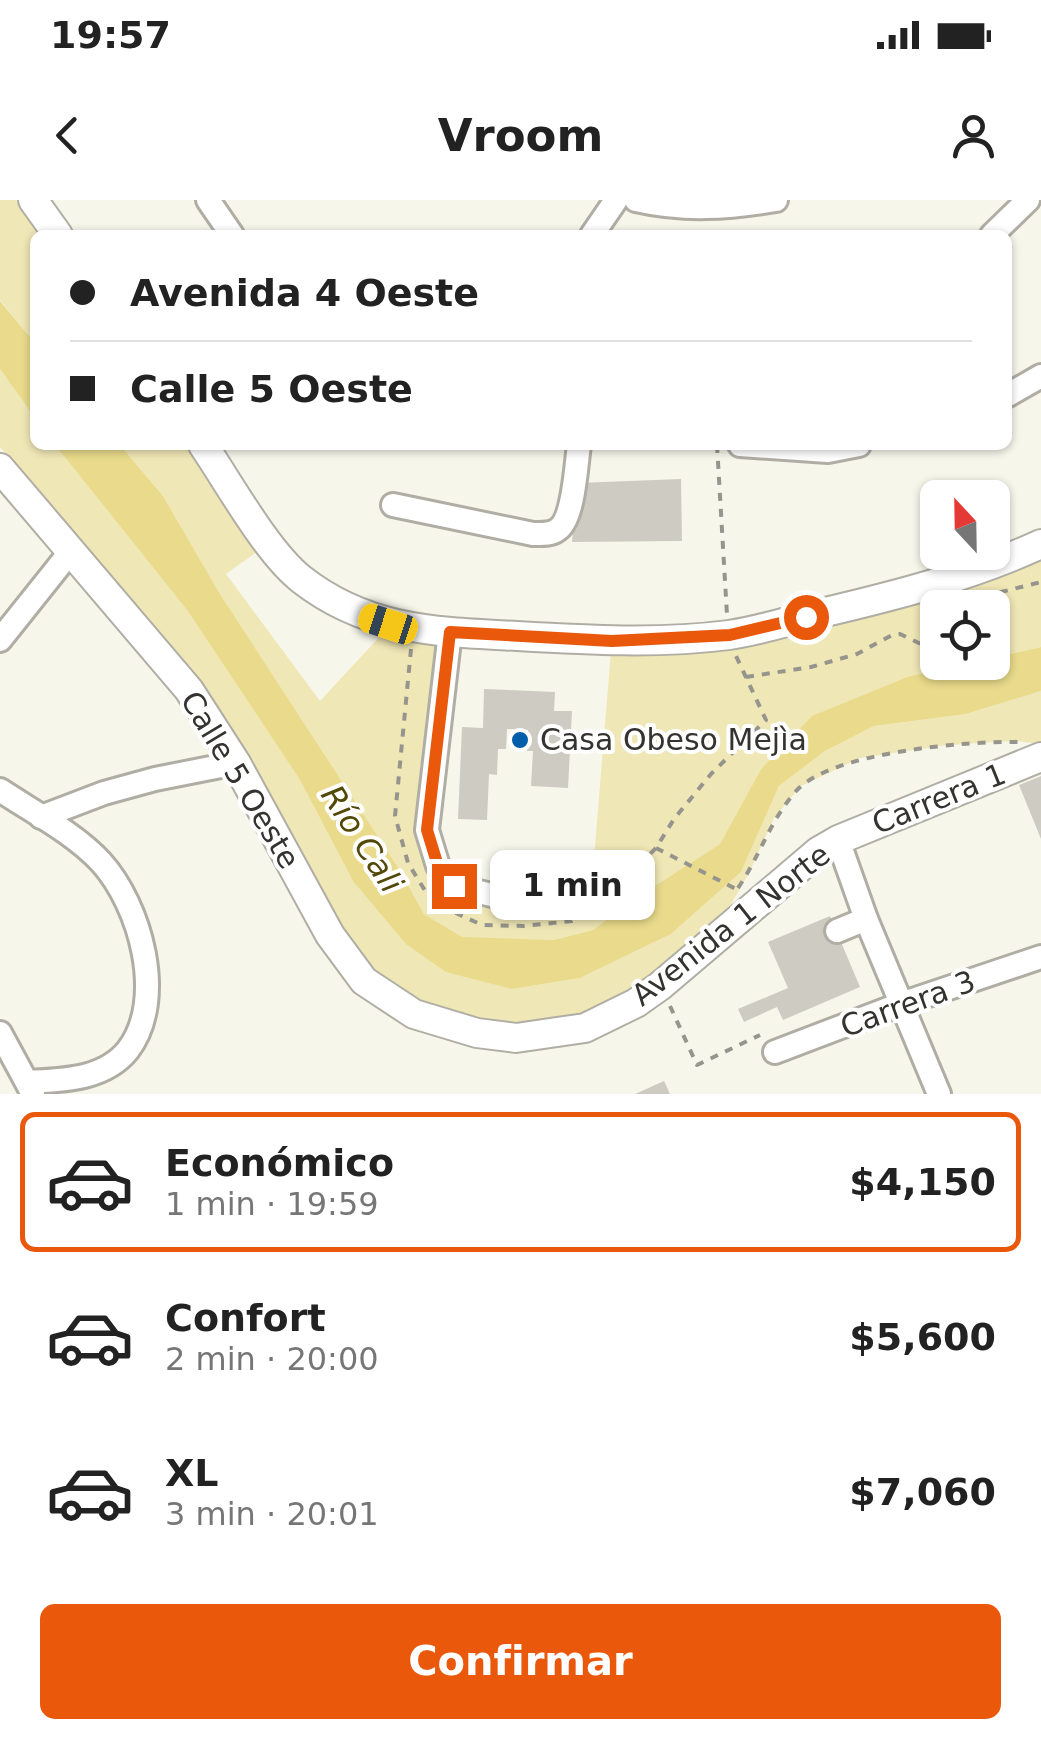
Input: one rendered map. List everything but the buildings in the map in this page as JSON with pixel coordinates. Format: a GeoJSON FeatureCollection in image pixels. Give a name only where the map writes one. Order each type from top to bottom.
{"type":"FeatureCollection","features":[{"type":"Feature","properties":{"kind":"main road"},"geometry":{"type":"LineString","coordinates":[[34,200],[55,230]]}},
{"type":"Feature","properties":{"kind":"main road"},"geometry":{"type":"LineString","coordinates":[[206,450],[300,578],[364,616],[388,624],[450,632],[612,641],[730,635],[920,590],[1041,544]]}},
{"type":"Feature","properties":{"kind":"main road","name":"Calle 5 Oeste"},"geometry":{"type":"LineString","coordinates":[[0,468],[189,690],[236,763],[330,934],[364,981],[414,1014],[450,1027]]}},
{"type":"Feature","properties":{"kind":"main road","name":"Carrera 1"},"geometry":{"type":"LineString","coordinates":[[838,840],[1035,750]]}},
{"type":"Feature","properties":{"kind":"main road","name":"Avenida 1 Norte"},"geometry":{"type":"LineString","coordinates":[[450,1027],[516,1038],[585,1028],[636,1003],[838,840]]}},
{"type":"Feature","properties":{"kind":"street"},"geometry":{"type":"LineString","coordinates":[[208,200],[229,230]]}},
{"type":"Feature","properties":{"kind":"street"},"geometry":{"type":"LineString","coordinates":[[595,230],[616,200]]}},
{"type":"Feature","properties":{"kind":"street"},"geometry":{"type":"LineString","coordinates":[[636,200],[671,208],[721,210],[776,200]]}},
{"type":"Feature","properties":{"kind":"street"},"geometry":{"type":"LineString","coordinates":[[997,230],[1028,200]]}},
{"type":"Feature","properties":{"kind":"street"},"geometry":{"type":"LineString","coordinates":[[1012,393],[1041,376]]}},
{"type":"Feature","properties":{"kind":"street"},"geometry":{"type":"LineString","coordinates":[[393,505],[548,534],[560,529],[568,518],[578,450]]}},
{"type":"Feature","properties":{"kind":"street"},"geometry":{"type":"LineString","coordinates":[[0,640],[71,551]]}},
{"type":"Feature","properties":{"kind":"street"},"geometry":{"type":"LineString","coordinates":[[450,632],[427,830],[438,866],[454,886],[500,897]]}},
{"type":"Feature","properties":{"kind":"street"},"geometry":{"type":"LineString","coordinates":[[42,817],[155,779],[236,763]]}},
{"type":"Feature","properties":{"kind":"street"},"geometry":{"type":"LineString","coordinates":[[0,790],[99,860],[119,885],[134,916],[145,956],[147,988],[136,1033],[127,1050],[111,1064],[78,1079],[30,1088],[0,1034]]}},
{"type":"Feature","properties":{"kind":"street"},"geometry":{"type":"LineString","coordinates":[[838,840],[866,919],[939,1094]]}},
{"type":"Feature","properties":{"kind":"street"},"geometry":{"type":"LineString","coordinates":[[837,931],[866,919]]}},
{"type":"Feature","properties":{"kind":"street","name":"Carrera 3"},"geometry":{"type":"LineString","coordinates":[[772,1042],[1041,957]]}},
{"type":"Feature","properties":{"kind":"path"},"geometry":{"type":"LineString","coordinates":[[718,450],[728,622]]}},
{"type":"Feature","properties":{"kind":"path"},"geometry":{"type":"LineString","coordinates":[[1009,590],[1041,582]]}},
{"type":"Feature","properties":{"kind":"path"},"geometry":{"type":"LineString","coordinates":[[746,677],[811,667],[857,654],[892,635],[900,634],[920,644]]}},
{"type":"Feature","properties":{"kind":"path"},"geometry":{"type":"LineString","coordinates":[[412,640],[395,816],[408,862],[432,902],[482,924],[524,926],[572,921],[596,910],[656,848],[711,774],[766,720],[732,645]]}},
{"type":"Feature","properties":{"kind":"path"},"geometry":{"type":"LineString","coordinates":[[730,904],[774,818],[801,786],[860,758],[948,745],[1035,750]]}},
{"type":"Feature","properties":{"kind":"path"},"geometry":{"type":"LineString","coordinates":[[656,848],[737,889]]}},
{"type":"Feature","properties":{"kind":"path"},"geometry":{"type":"LineString","coordinates":[[666,997],[697,1065],[772,1042]]}},
{"type":"Feature","properties":{"kind":"shaded area"},"geometry":{"type":"Polygon","coordinates":[[[0,200],[16,200],[37,230],[30,230],[30,337],[0,300],[0,200]]]}},
{"type":"Feature","properties":{"kind":"shaded area"},"geometry":{"type":"Polygon","coordinates":[[[0,369],[30,411],[30,450],[59,450],[187,610],[300,780],[353,881],[512,989],[580,978],[671,934],[741,872],[779,786],[825,751],[874,726],[966,714],[1041,691],[1041,744],[1015,741],[948,745],[860,758],[801,786],[774,818],[749,873],[715,932],[629,992],[580,1014],[516,1024],[479,1021],[421,1002],[375,971],[342,926],[248,760],[199,683],[0,447],[0,369]]]}},
{"type":"Feature","properties":{"kind":"shaded area"},"geometry":{"type":"Polygon","coordinates":[[[124,450],[188,450],[258,551],[226,574],[320,701],[382,634],[448,642],[427,830],[438,866],[500,897],[591,895],[611,651],[974,570],[1010,570],[1010,562],[1041,555],[1041,647],[1010,654],[1010,590],[920,590],[920,674],[786,745],[761,769],[720,844],[593,930],[554,940],[462,938],[424,914],[399,869],[220,594],[163,496],[124,450]]]}},
{"type":"Feature","properties":{"kind":"water"},"geometry":{"type":"Polygon","coordinates":[[[0,301],[30,337],[30,411],[0,369],[0,301]]]}},
{"type":"Feature","properties":{"kind":"water","name":"Río Cali"},"geometry":{"type":"Polygon","coordinates":[[[59,450],[124,450],[163,496],[220,594],[399,869],[424,914],[462,937],[554,940],[593,930],[720,844],[761,769],[812,716],[920,674],[920,680],[1010,680],[1010,654],[1041,647],[1041,691],[966,714],[874,726],[825,751],[779,786],[741,872],[671,934],[580,978],[512,989],[446,972],[406,944],[353,881],[300,780],[187,610],[59,450]]]}},
{"type":"Feature","properties":{"kind":"place","name":"Casa Obeso Mejìa"},"geometry":{"type":"Point","coordinates":[520,740]}},
{"type":"Feature","properties":{"kind":"route"},"geometry":{"type":"LineString","coordinates":[[454,886],[438,866],[427,830],[450,632],[612,641],[730,635],[806,617]]}}]}
